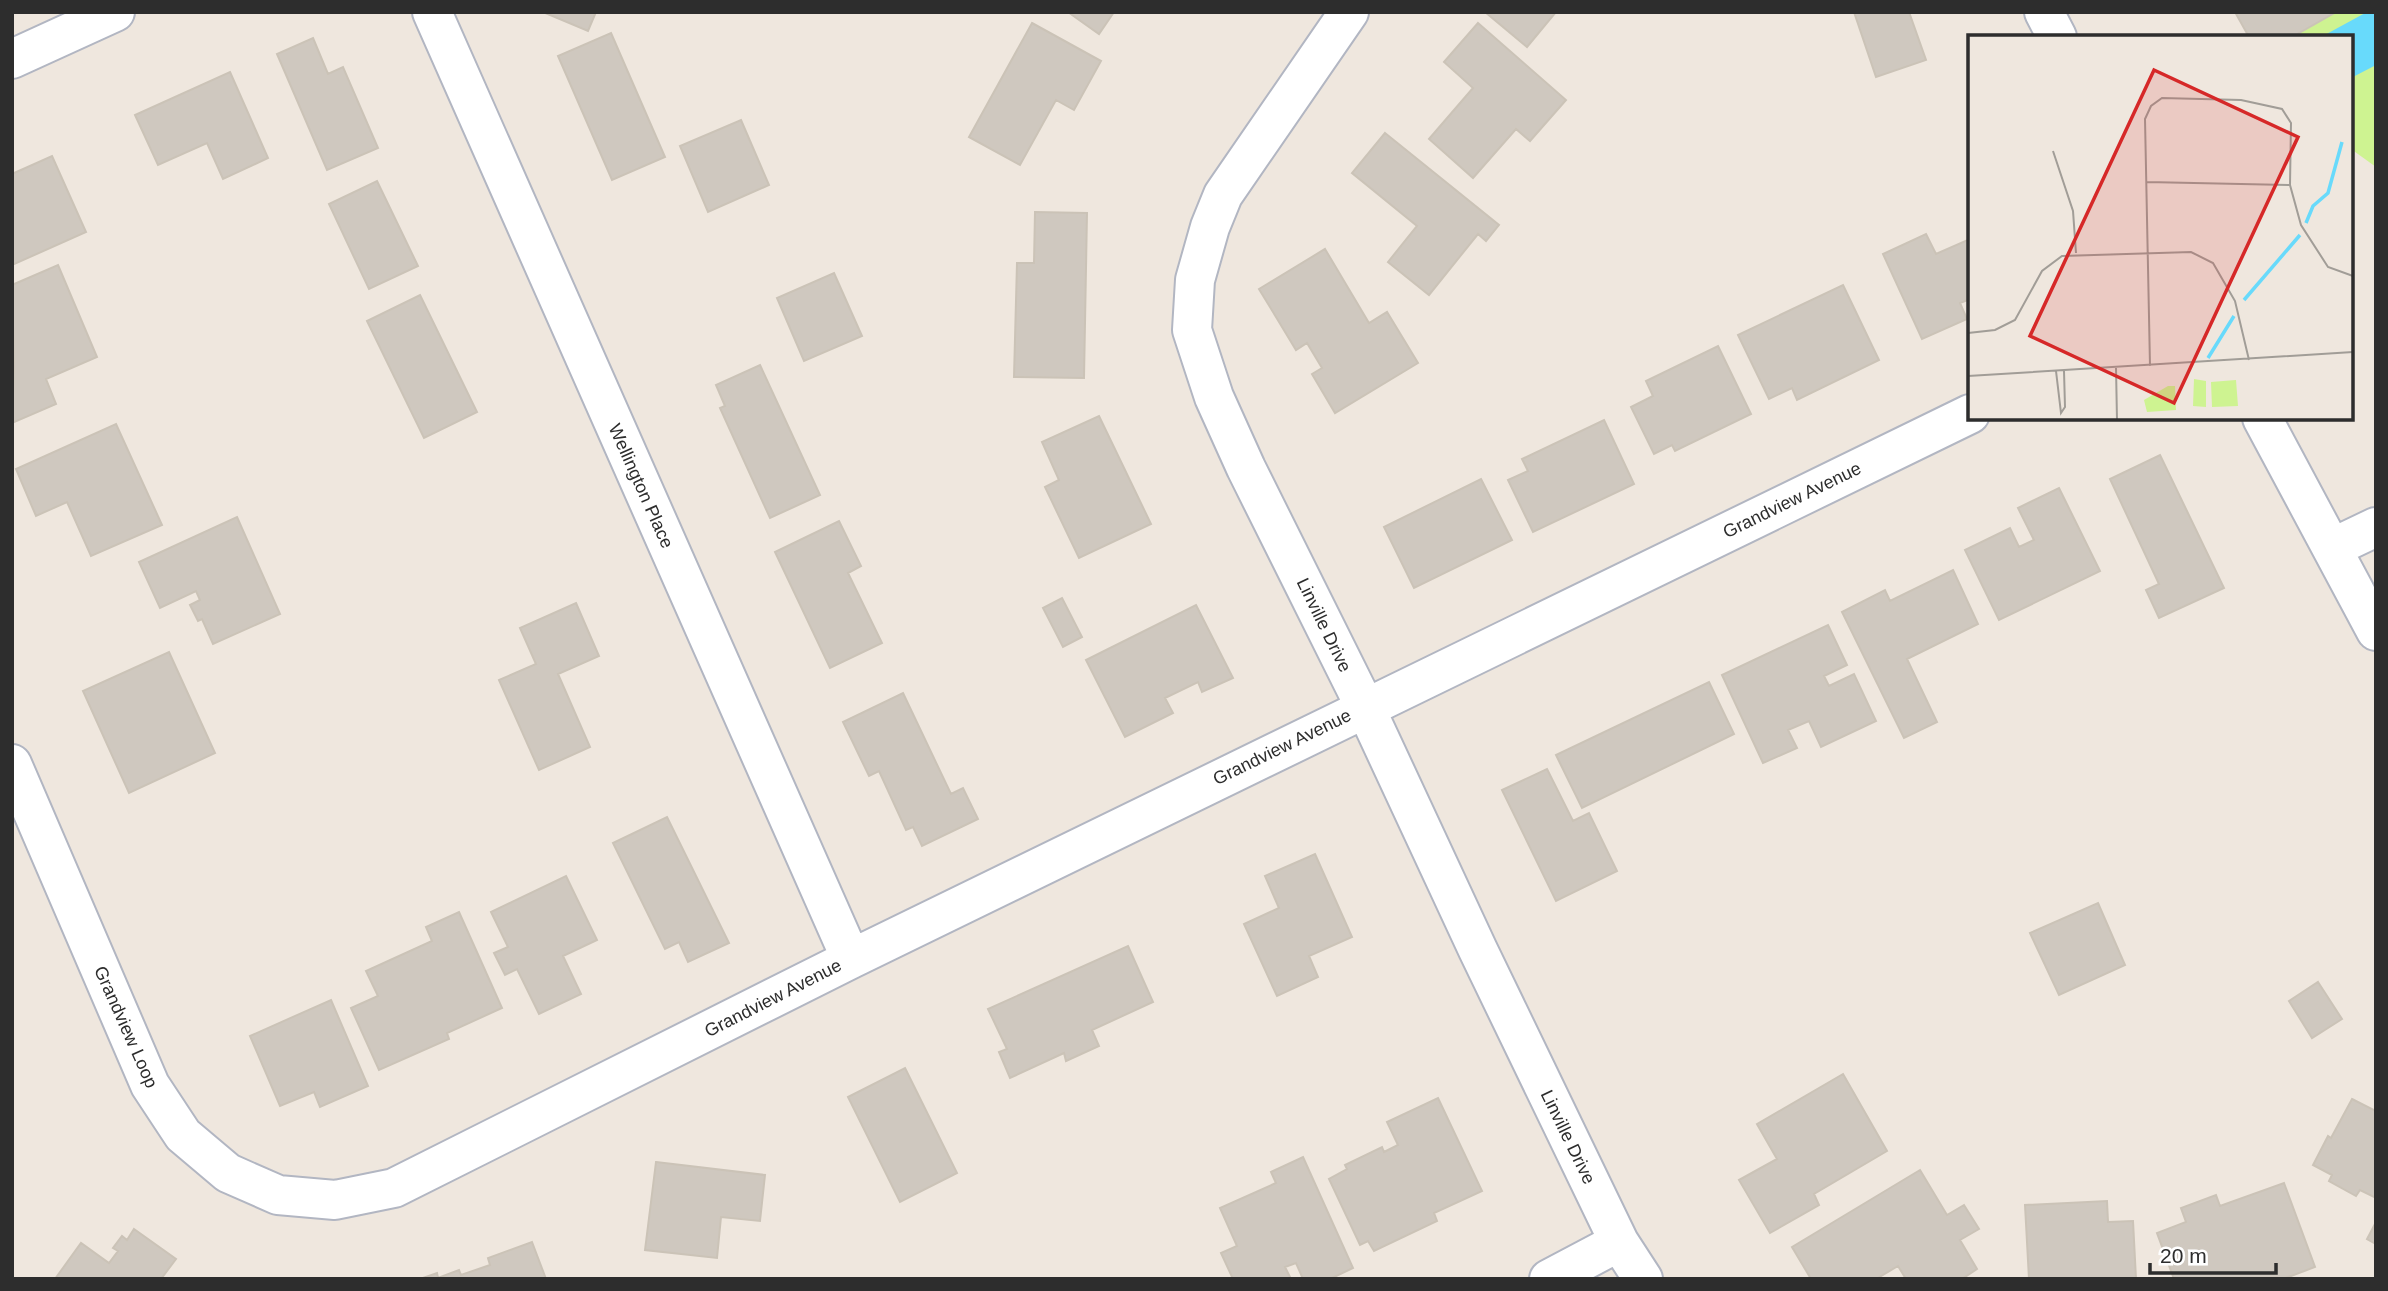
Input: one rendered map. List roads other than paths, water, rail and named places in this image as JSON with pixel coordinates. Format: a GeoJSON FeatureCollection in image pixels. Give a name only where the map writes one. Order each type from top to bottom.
{"type":"FeatureCollection","features":[{"type":"Feature","properties":{"kind":"street"},"geometry":{"type":"LineString","coordinates":[[25,52],[115,12]]}},
{"type":"Feature","properties":{"kind":"street","name":"Wellington Place"},"geometry":{"type":"LineString","coordinates":[[432,12],[851,958]]}},
{"type":"Feature","properties":{"kind":"street","name":"Linville Drive"},"geometry":{"type":"LineString","coordinates":[[1349,12],[1223,195],[1210,227],[1195,280],[1192,330],[1214,397],[1246,468],[1365,707],[1478,950],[1619,1242],[1643,1279]]}},
{"type":"Feature","properties":{"kind":"street"},"geometry":{"type":"LineString","coordinates":[[2043,12],[2056,35]]}},
{"type":"Feature","properties":{"kind":"street","name":"Grandview Avenue"},"geometry":{"type":"LineString","coordinates":[[597,1086],[851,958],[1968,415]]}},
{"type":"Feature","properties":{"kind":"street"},"geometry":{"type":"LineString","coordinates":[[2263,420],[2376,631]]}},
{"type":"Feature","properties":{"kind":"street"},"geometry":{"type":"LineString","coordinates":[[2332,548],[2376,527]]}},
{"type":"Feature","properties":{"kind":"street","name":"Grandview Loop"},"geometry":{"type":"LineString","coordinates":[[12,764],[150,1085],[183,1135],[228,1173],[278,1195],[335,1200],[394,1188],[597,1086]]}},
{"type":"Feature","properties":{"kind":"street"},"geometry":{"type":"LineString","coordinates":[[1549,1279],[1619,1242]]}},
{"type":"Feature","properties":{"kind":"water"},"geometry":{"type":"Polygon","coordinates":[[[2367,12],[2376,12],[2376,65],[2353,77],[2353,35],[2325,35],[2367,12]]]}}]}
